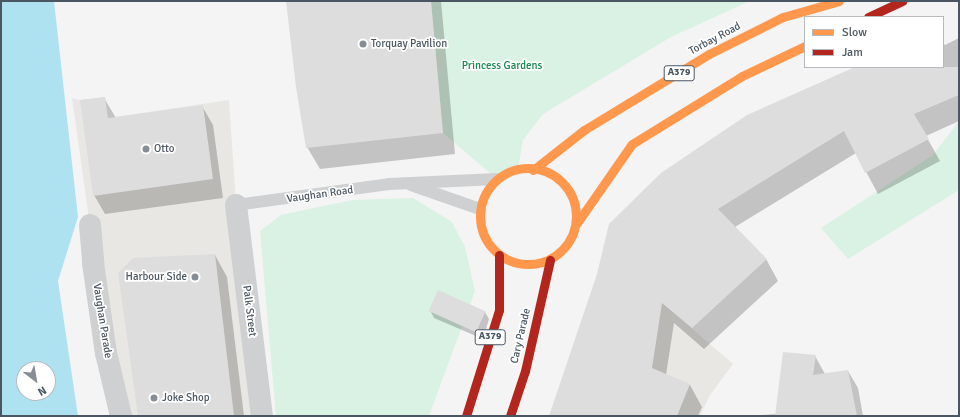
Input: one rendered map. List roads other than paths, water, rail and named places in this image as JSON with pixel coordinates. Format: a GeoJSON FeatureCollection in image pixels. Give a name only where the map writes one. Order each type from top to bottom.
{"type":"FeatureCollection","features":[{"type":"Feature","properties":{"kind":"main road","name":"Torbay Road"},"geometry":{"type":"LineString","coordinates":[[533,170],[584,130],[709,54],[784,17],[839,1]]}},
{"type":"Feature","properties":{"kind":"main road"},"geometry":{"type":"LineString","coordinates":[[870,16],[902,1]]}},
{"type":"Feature","properties":{"kind":"main road"},"geometry":{"type":"LineString","coordinates":[[577,223],[572,195],[552,173],[533,170],[518,168],[497,179],[484,194],[480,209],[483,235],[498,255],[508,261],[532,265],[550,260],[566,247],[577,223],[632,144],[742,76],[804,46]]}},
{"type":"Feature","properties":{"kind":"main road","name":"A379"},"geometry":{"type":"LineString","coordinates":[[466,416],[499,310],[498,255]]}},
{"type":"Feature","properties":{"kind":"main road","name":"Cary Parade"},"geometry":{"type":"LineString","coordinates":[[510,416],[525,371],[550,260]]}},
{"type":"Feature","properties":{"kind":"street","name":"Palk Street"},"geometry":{"type":"LineString","coordinates":[[236,205],[262,416]]}},
{"type":"Feature","properties":{"kind":"street","name":"Vaughan Parade"},"geometry":{"type":"LineString","coordinates":[[90,225],[93,263],[105,346],[121,416]]}},
{"type":"Feature","properties":{"kind":"lane","name":"Vaughan Road"},"geometry":{"type":"LineString","coordinates":[[236,205],[404,183],[497,179]]}},
{"type":"Feature","properties":{"kind":"lane","name":"Vaughan Road"},"geometry":{"type":"LineString","coordinates":[[404,183],[480,209]]}},
{"type":"Feature","properties":{"kind":"water"},"geometry":{"type":"Polygon","coordinates":[[[1,1],[54,1],[78,217],[58,281],[78,416],[1,416],[1,1]]]}},
{"type":"Feature","properties":{"kind":"place","name":"Torquay Pavilion"},"geometry":{"type":"Point","coordinates":[363,44]}},
{"type":"Feature","properties":{"kind":"place","name":"Otto"},"geometry":{"type":"Point","coordinates":[146,149]}},
{"type":"Feature","properties":{"kind":"place","name":"Harbour Side"},"geometry":{"type":"Point","coordinates":[195,277]}},
{"type":"Feature","properties":{"kind":"place","name":"Joke Shop"},"geometry":{"type":"Point","coordinates":[154,398]}},
{"type":"Feature","properties":{"kind":"park label","name":"Princess Gardens"},"geometry":{"type":"Point","coordinates":[502,66]}}]}
